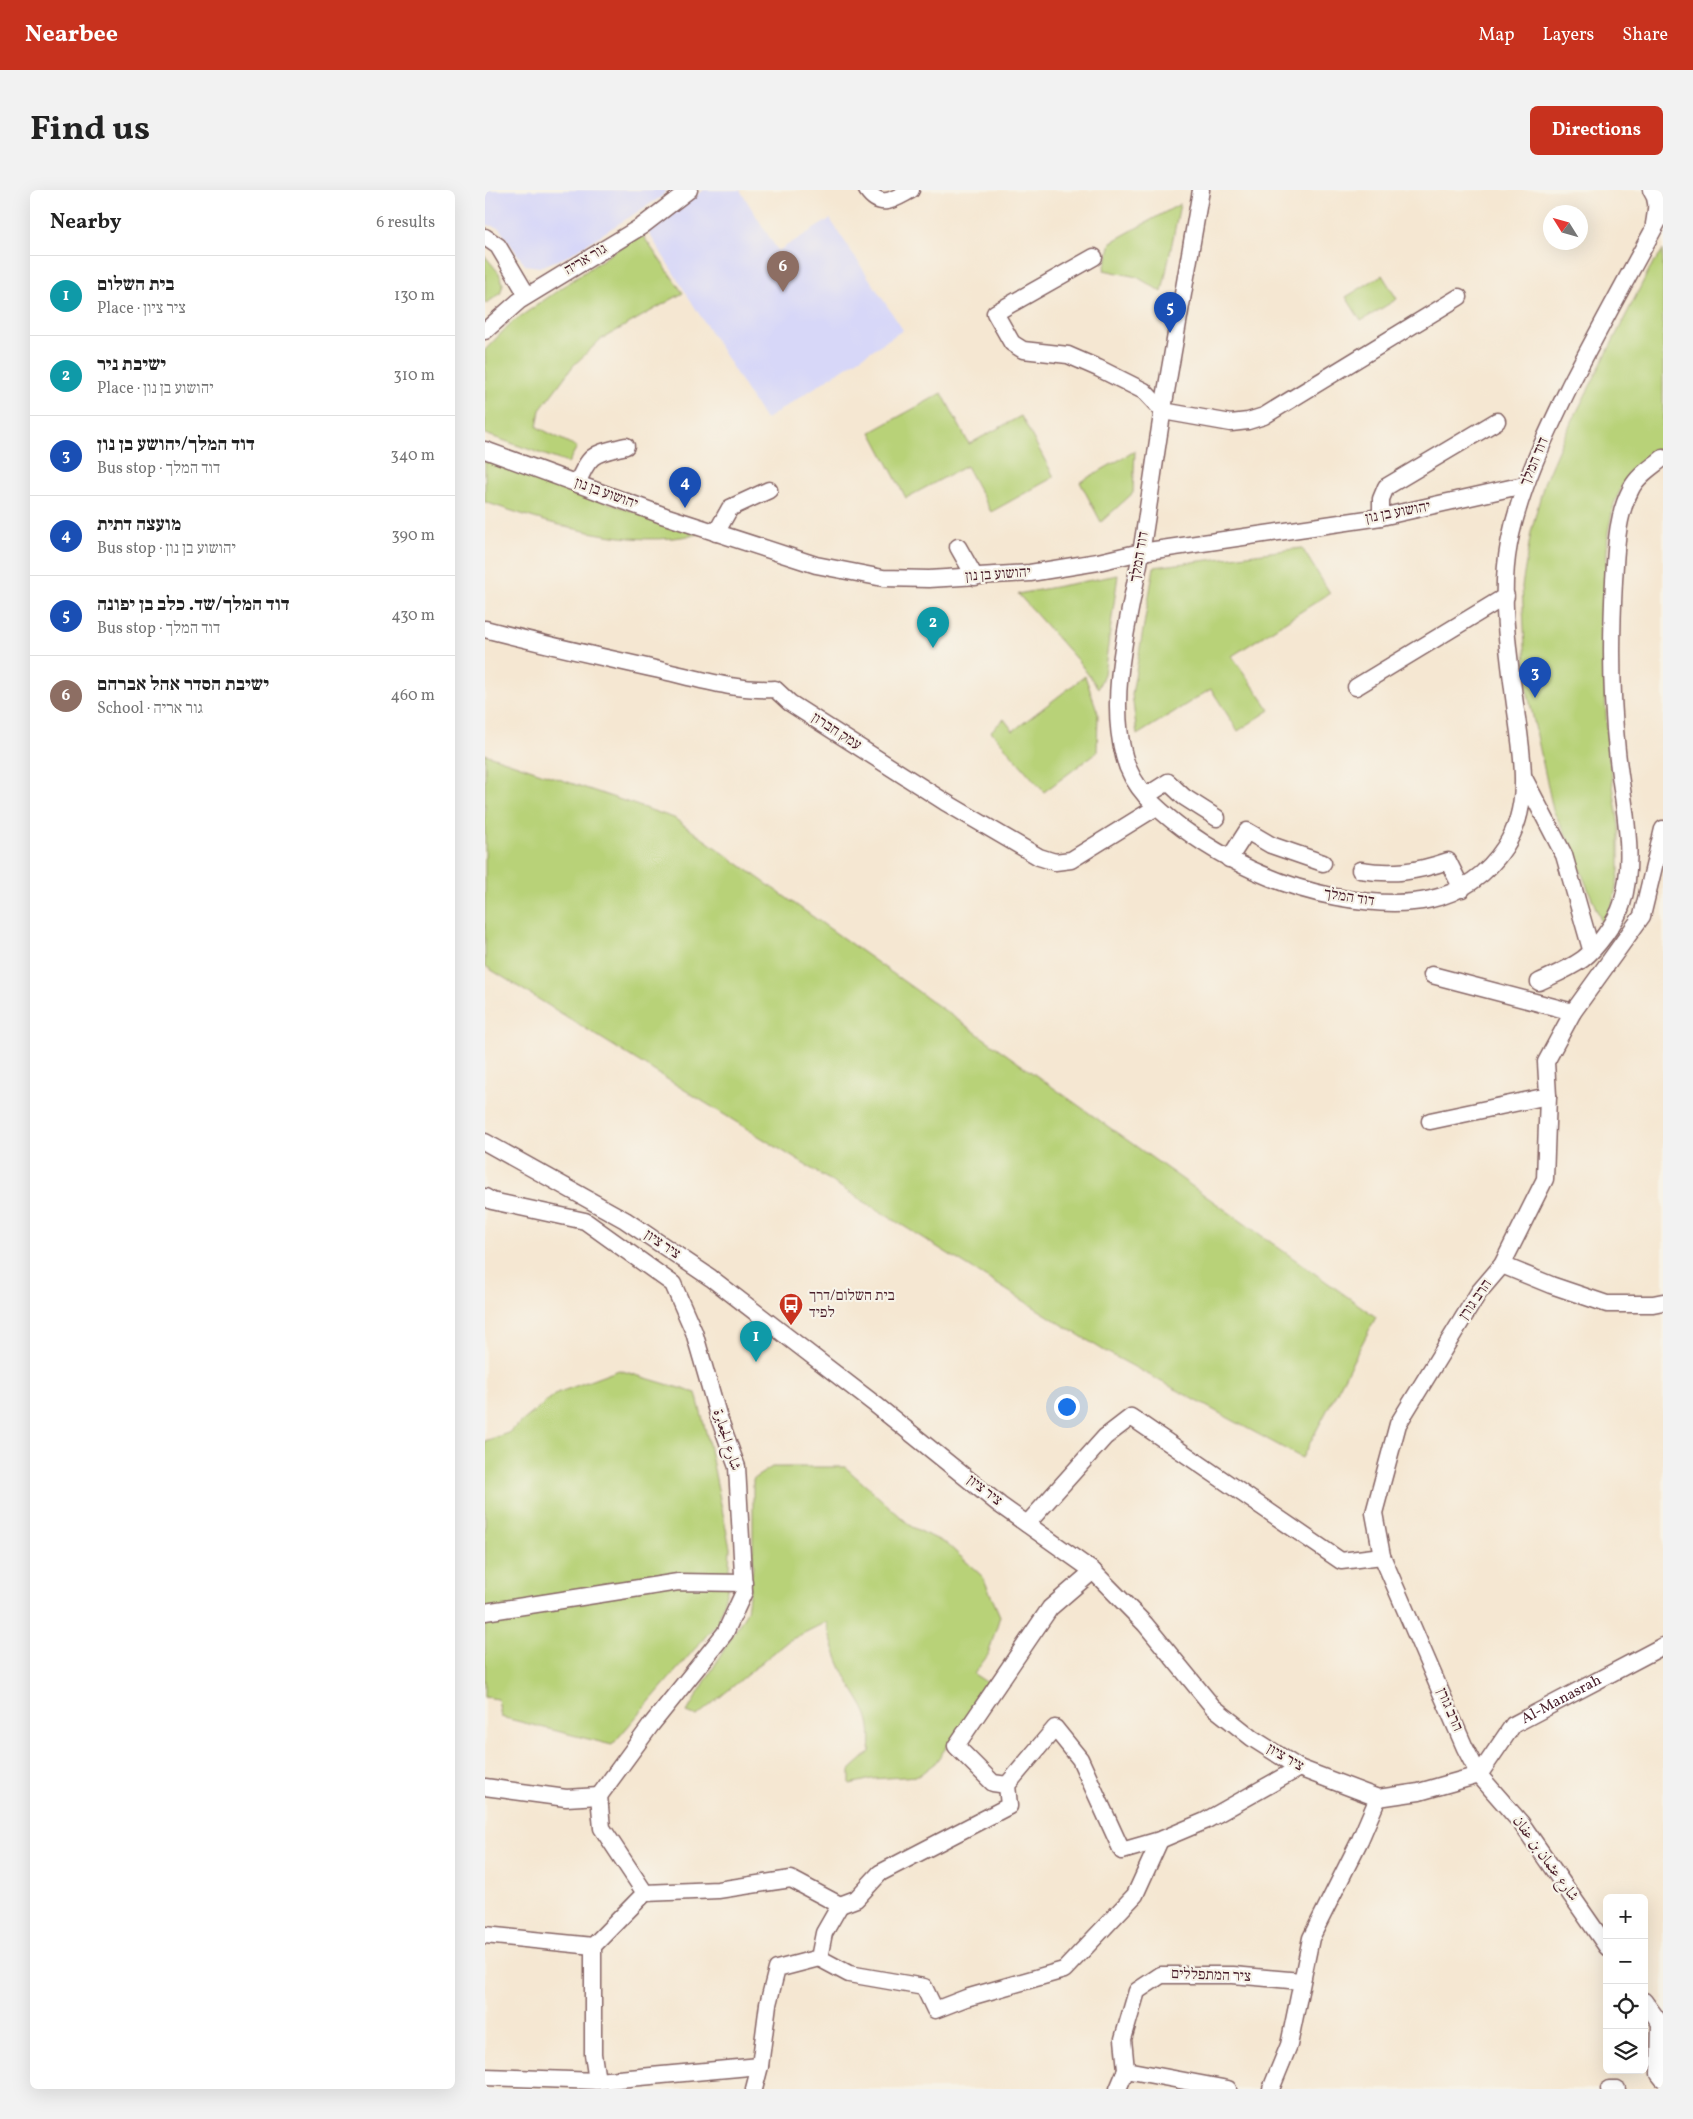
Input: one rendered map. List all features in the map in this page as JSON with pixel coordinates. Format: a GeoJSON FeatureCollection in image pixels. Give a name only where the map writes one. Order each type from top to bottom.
{"type":"FeatureCollection","features":[{"type":"Feature","properties":{"kind":"street","name":"גור אריה"},"geometry":{"type":"LineString","coordinates":[[485,332],[527,295],[642,226],[689,190]]}},
{"type":"Feature","properties":{"kind":"street"},"geometry":{"type":"LineString","coordinates":[[867,190],[880,201],[889,201],[911,190]]}},
{"type":"Feature","properties":{"kind":"street","name":"דוד המלך"},"geometry":{"type":"LineString","coordinates":[[1201,190],[1125,638],[1118,698],[1124,758],[1151,802],[1209,848],[1283,883],[1319,894],[1373,903],[1396,904],[1441,898],[1462,888],[1497,859],[1519,822],[1524,777],[1510,665],[1506,596],[1508,549],[1524,485],[1556,415],[1596,335],[1663,212]]}},
{"type":"Feature","properties":{"kind":"street"},"geometry":{"type":"LineString","coordinates":[[1651,190],[1655,196],[1657,207],[1653,229]]}},
{"type":"Feature","properties":{"kind":"street"},"geometry":{"type":"LineString","coordinates":[[485,237],[498,246],[527,295]]}},
{"type":"Feature","properties":{"kind":"street"},"geometry":{"type":"LineString","coordinates":[[1094,257],[995,313],[1012,343],[1023,350],[1068,355],[1091,364],[1144,391],[1163,411],[1231,423],[1256,418],[1351,364],[1459,297]]}},
{"type":"Feature","properties":{"kind":"street"},"geometry":{"type":"LineString","coordinates":[[1381,517],[1381,499],[1386,487],[1497,421]]}},
{"type":"Feature","properties":{"kind":"street"},"geometry":{"type":"LineString","coordinates":[[577,484],[585,464],[596,454],[626,446]]}},
{"type":"Feature","properties":{"kind":"street","name":"יהושוע בן נון"},"geometry":{"type":"LineString","coordinates":[[485,450],[716,533],[817,565],[883,578],[929,580],[1031,573],[1098,562],[1141,552],[1381,517],[1524,485]]}},
{"type":"Feature","properties":{"kind":"street"},"geometry":{"type":"LineString","coordinates":[[1539,982],[1584,958],[1610,928],[1622,906],[1628,872],[1627,827],[1617,750],[1611,643],[1617,533],[1623,506],[1631,487],[1643,474],[1663,458]]}},
{"type":"Feature","properties":{"kind":"street"},"geometry":{"type":"LineString","coordinates":[[716,533],[731,508],[769,490]]}},
{"type":"Feature","properties":{"kind":"street"},"geometry":{"type":"LineString","coordinates":[[958,547],[975,577]]}},
{"type":"Feature","properties":{"kind":"street"},"geometry":{"type":"LineString","coordinates":[[1356,687],[1506,596]]}},
{"type":"Feature","properties":{"kind":"street","name":"עמק חברון"},"geometry":{"type":"LineString","coordinates":[[485,629],[532,642],[712,682],[752,690],[775,689],[790,703],[945,802],[1039,856],[1055,862],[1071,860],[1151,802],[1168,782],[1184,797],[1217,818]]}},
{"type":"Feature","properties":{"kind":"street"},"geometry":{"type":"LineString","coordinates":[[1524,777],[1564,854],[1591,949]]}},
{"type":"Feature","properties":{"kind":"street","name":"הרב גורן"},"geometry":{"type":"LineString","coordinates":[[1479,1775],[1465,1748],[1382,1556],[1374,1513],[1398,1424],[1479,1292],[1502,1265],[1545,1179],[1549,1096],[1546,1062],[1573,1012],[1642,916],[1663,829]]}},
{"type":"Feature","properties":{"kind":"street"},"geometry":{"type":"LineString","coordinates":[[1229,859],[1247,832],[1271,845],[1323,863]]}},
{"type":"Feature","properties":{"kind":"street"},"geometry":{"type":"LineString","coordinates":[[1360,870],[1386,874],[1409,872],[1448,861],[1462,888]]}},
{"type":"Feature","properties":{"kind":"street"},"geometry":{"type":"LineString","coordinates":[[1432,975],[1573,1012]]}},
{"type":"Feature","properties":{"kind":"street"},"geometry":{"type":"LineString","coordinates":[[1430,1121],[1549,1096]]}},
{"type":"Feature","properties":{"kind":"street","name":"ציר ציון"},"geometry":{"type":"LineString","coordinates":[[485,1142],[625,1220],[711,1278],[1027,1524],[1093,1572],[1145,1624],[1213,1707],[1252,1738],[1299,1768],[1378,1798],[1419,1792],[1479,1775]]}},
{"type":"Feature","properties":{"kind":"street","name":"شارع الجعابرة"},"geometry":{"type":"LineString","coordinates":[[487,1200],[585,1220],[673,1284],[694,1332],[718,1415],[737,1467],[744,1592],[725,1634],[651,1725],[599,1796]]}},
{"type":"Feature","properties":{"kind":"street"},"geometry":{"type":"LineString","coordinates":[[1502,1265],[1551,1285],[1607,1304],[1653,1304],[1663,1302]]}},
{"type":"Feature","properties":{"kind":"street"},"geometry":{"type":"LineString","coordinates":[[1027,1524],[1105,1437],[1131,1417],[1341,1561],[1382,1556]]}},
{"type":"Feature","properties":{"kind":"street"},"geometry":{"type":"LineString","coordinates":[[1007,1785],[993,1783],[956,1746],[1050,1608],[1093,1572]]}},
{"type":"Feature","properties":{"kind":"street"},"geometry":{"type":"LineString","coordinates":[[485,1612],[678,1582],[744,1582]]}},
{"type":"Feature","properties":{"kind":"street","name":"Al-Manasrah"},"geometry":{"type":"LineString","coordinates":[[1479,1775],[1513,1725],[1663,1646]]}},
{"type":"Feature","properties":{"kind":"street"},"geometry":{"type":"LineString","coordinates":[[819,1958],[824,1933],[840,1905],[856,1899],[880,1873],[1009,1806],[1007,1785],[1055,1728],[1080,1759],[1122,1851],[1160,1840],[1205,1821],[1299,1768]]}},
{"type":"Feature","properties":{"kind":"street","name":"شارع عثمان بن عفان"},"geometry":{"type":"LineString","coordinates":[[1479,1775],[1521,1823],[1603,1941]]}},
{"type":"Feature","properties":{"kind":"street"},"geometry":{"type":"LineString","coordinates":[[485,1787],[566,1798],[599,1796],[602,1828],[645,1893]]}},
{"type":"Feature","properties":{"kind":"street"},"geometry":{"type":"LineString","coordinates":[[1271,2089],[1289,2045],[1311,1938],[1360,1840],[1378,1798]]}},
{"type":"Feature","properties":{"kind":"street"},"geometry":{"type":"LineString","coordinates":[[754,2089],[760,2066],[768,2004],[777,1970],[819,1958],[849,1974],[924,1987],[935,2010],[966,1998],[1064,1970],[1135,1895],[1160,1840]]}},
{"type":"Feature","properties":{"kind":"street"},"geometry":{"type":"LineString","coordinates":[[597,2081],[593,2054],[593,1946],[645,1893],[718,1890],[791,1879],[840,1905]]}},
{"type":"Feature","properties":{"kind":"street"},"geometry":{"type":"LineString","coordinates":[[485,1935],[593,1946]]}},
{"type":"Feature","properties":{"kind":"street","name":"ציר המתפללים"},"geometry":{"type":"LineString","coordinates":[[1118,2089],[1126,2070],[1123,2040],[1137,1991],[1161,1975],[1233,1975],[1301,1981]]}},
{"type":"Feature","properties":{"kind":"street"},"geometry":{"type":"LineString","coordinates":[[1648,2006],[1660,2023],[1658,2081]]}},
{"type":"Feature","properties":{"kind":"street"},"geometry":{"type":"LineString","coordinates":[[485,2077],[597,2081],[760,2066]]}},
{"type":"Feature","properties":{"kind":"street"},"geometry":{"type":"LineString","coordinates":[[1126,2070],[1228,2089]]}},
{"type":"Feature","properties":{"kind":"street"},"geometry":{"type":"LineString","coordinates":[[1609,2089],[1617,2089]]}},
{"type":"Feature","properties":{"kind":"shaded area"},"geometry":{"type":"Polygon","coordinates":[[[485,190],[667,190],[661,197],[566,257],[540,267],[525,265],[499,228],[485,224],[485,190]]]}},
{"type":"Feature","properties":{"kind":"shaded area"},"geometry":{"type":"Polygon","coordinates":[[[704,190],[740,190],[778,251],[830,219],[903,330],[765,420],[647,230],[704,190]]]}},
{"type":"Feature","properties":{"kind":"green space"},"geometry":{"type":"Polygon","coordinates":[[[1180,204],[1162,292],[1137,277],[1104,270],[1111,242],[1180,204]]]}},
{"type":"Feature","properties":{"kind":"green space"},"geometry":{"type":"Polygon","coordinates":[[[641,233],[683,293],[600,340],[573,366],[540,410],[537,427],[577,447],[568,463],[485,434],[485,350],[511,323],[641,233]]]}},
{"type":"Feature","properties":{"kind":"green space"},"geometry":{"type":"Polygon","coordinates":[[[1663,250],[1663,445],[1637,467],[1624,482],[1614,504],[1608,532],[1602,634],[1608,751],[1619,827],[1619,871],[1613,903],[1602,923],[1566,835],[1553,810],[1527,689],[1522,586],[1531,532],[1544,483],[1563,439],[1650,268],[1663,250]]]}},
{"type":"Feature","properties":{"kind":"green space"},"geometry":{"type":"Polygon","coordinates":[[[485,256],[499,273],[503,284],[500,294],[485,304],[485,256]]]}},
{"type":"Feature","properties":{"kind":"green space"},"geometry":{"type":"Polygon","coordinates":[[[1382,275],[1397,299],[1361,321],[1346,297],[1382,275]]]}},
{"type":"Feature","properties":{"kind":"green space"},"geometry":{"type":"Polygon","coordinates":[[[942,393],[969,444],[1021,416],[1054,477],[991,512],[966,466],[906,498],[871,432],[942,393]]]}},
{"type":"Feature","properties":{"kind":"green space"},"geometry":{"type":"Polygon","coordinates":[[[1135,451],[1133,493],[1101,522],[1080,482],[1135,451]]]}},
{"type":"Feature","properties":{"kind":"green space"},"geometry":{"type":"Polygon","coordinates":[[[485,460],[698,534],[672,538],[618,537],[536,519],[485,502],[485,460]]]}},
{"type":"Feature","properties":{"kind":"green space"},"geometry":{"type":"Polygon","coordinates":[[[1302,548],[1330,593],[1232,656],[1270,710],[1238,731],[1211,689],[1137,735],[1132,694],[1154,567],[1302,548]]]}},
{"type":"Feature","properties":{"kind":"green space"},"geometry":{"type":"Polygon","coordinates":[[[1118,575],[1104,674],[1098,688],[1079,662],[1018,594],[1118,575]]]}},
{"type":"Feature","properties":{"kind":"green space"},"geometry":{"type":"Polygon","coordinates":[[[1085,676],[1098,713],[1097,752],[1044,792],[991,731],[1004,719],[1013,731],[1085,676]]]}},
{"type":"Feature","properties":{"kind":"green space"},"geometry":{"type":"Polygon","coordinates":[[[485,754],[674,818],[1376,1317],[1302,1458],[1103,1350],[485,966],[485,754]]]}},
{"type":"Feature","properties":{"kind":"green space"},"geometry":{"type":"Polygon","coordinates":[[[619,1370],[696,1393],[708,1440],[730,1548],[728,1586],[718,1622],[612,1745],[501,1717],[498,1699],[485,1697],[485,1441],[508,1433],[557,1393],[619,1370]]]}},
{"type":"Feature","properties":{"kind":"green space"},"geometry":{"type":"Polygon","coordinates":[[[772,1467],[845,1467],[912,1527],[947,1544],[983,1577],[1000,1616],[988,1655],[974,1674],[991,1685],[935,1763],[918,1776],[872,1779],[850,1784],[850,1770],[870,1752],[870,1727],[868,1718],[839,1661],[826,1622],[788,1641],[697,1716],[687,1712],[747,1611],[753,1564],[753,1479],[772,1467]]]}},
{"type":"Feature","properties":{"kind":"place","name":"ישיבת הסדר אהל אברהם"},"geometry":{"type":"Point","coordinates":[783,292]}},
{"type":"Feature","properties":{"kind":"place","name":"דוד המלך/שד. כלב בן יפונה"},"geometry":{"type":"Point","coordinates":[1170,333]}},
{"type":"Feature","properties":{"kind":"place","name":"מועצה דתית"},"geometry":{"type":"Point","coordinates":[685,508]}},
{"type":"Feature","properties":{"kind":"place","name":"ישיבת ניר"},"geometry":{"type":"Point","coordinates":[933,648]}},
{"type":"Feature","properties":{"kind":"place","name":"דוד המלך/יהושע בן נון"},"geometry":{"type":"Point","coordinates":[1535,698]}},
{"type":"Feature","properties":{"kind":"place","name":"בית השלום/דרך לפיד"},"geometry":{"type":"Point","coordinates":[791,1326]}},
{"type":"Feature","properties":{"kind":"place","name":"בית השלום"},"geometry":{"type":"Point","coordinates":[756,1362]}}]}
